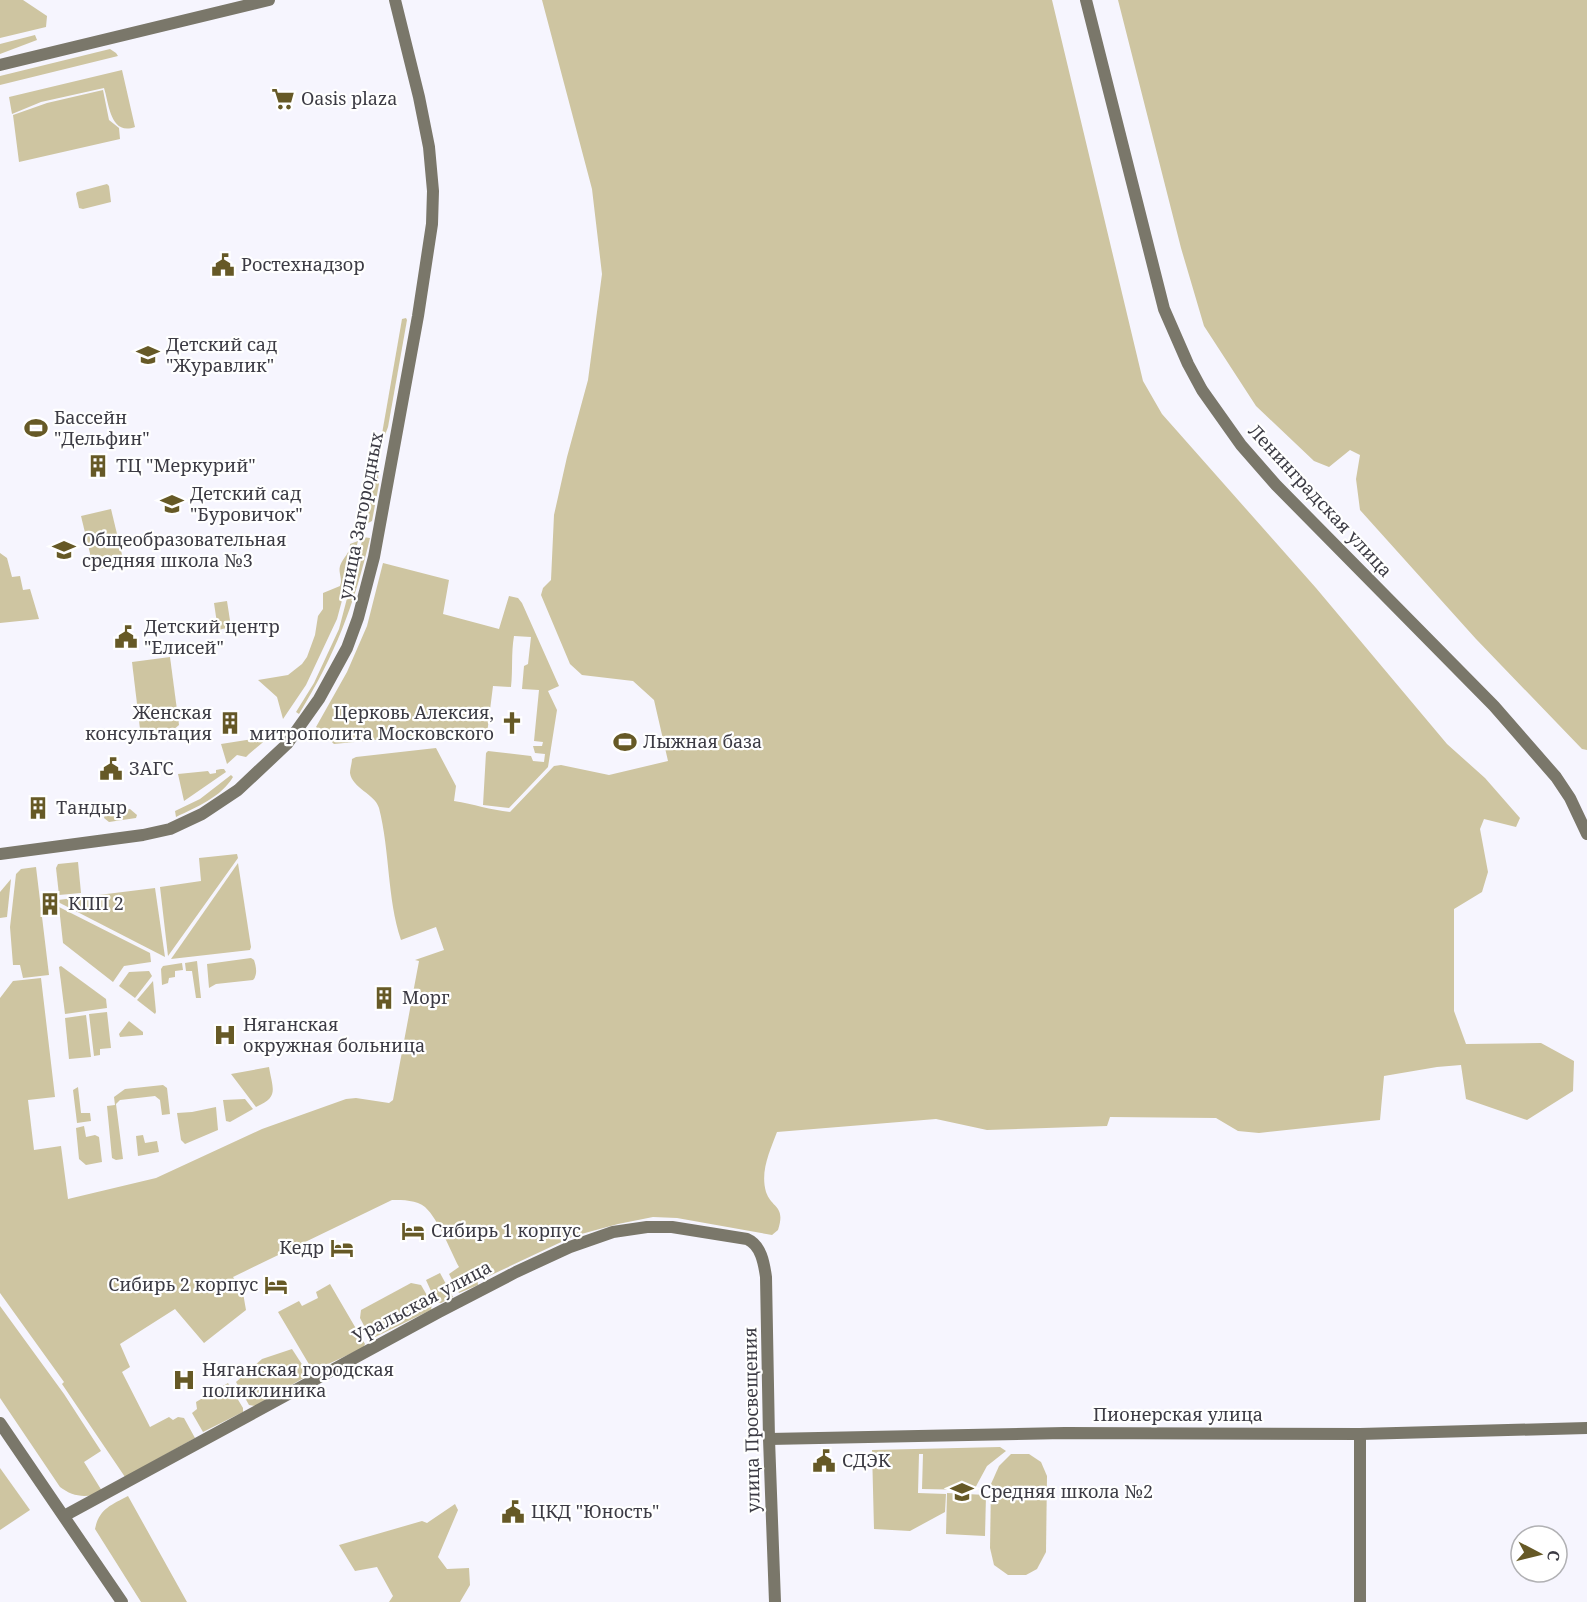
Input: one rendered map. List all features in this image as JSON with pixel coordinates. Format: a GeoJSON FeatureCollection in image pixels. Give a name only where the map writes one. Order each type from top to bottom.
{"type":"FeatureCollection","features":[{"type":"Feature","properties":{"kind":"main road"},"geometry":{"type":"LineString","coordinates":[[0,65],[269,0]]}},
{"type":"Feature","properties":{"kind":"main road","name":"улица Загородных"},"geometry":{"type":"LineString","coordinates":[[0,854],[143,835],[170,829],[202,814],[238,790],[286,744],[319,699],[347,648],[358,618],[379,535],[432,224],[433,191],[429,147],[395,0]]}},
{"type":"Feature","properties":{"kind":"main road","name":"Ленинградская улица"},"geometry":{"type":"LineString","coordinates":[[1086,0],[1164,309],[1202,390],[1241,445],[1276,485],[1494,706],[1556,777],[1570,798],[1587,834]]}},
{"type":"Feature","properties":{"kind":"main road","name":"Уральская улица"},"geometry":{"type":"LineString","coordinates":[[64,1516],[439,1312],[570,1247],[614,1232],[647,1227],[672,1227],[731,1235],[752,1241]]}},
{"type":"Feature","properties":{"kind":"main road","name":"улица Просвещения"},"geometry":{"type":"LineString","coordinates":[[752,1241],[763,1258],[766,1277],[769,1439],[776,1602]]}},
{"type":"Feature","properties":{"kind":"main road"},"geometry":{"type":"LineString","coordinates":[[0,1423],[122,1602]]}},
{"type":"Feature","properties":{"kind":"main road","name":"Пионерская улица"},"geometry":{"type":"LineString","coordinates":[[769,1439],[1065,1433],[1360,1434],[1587,1428]]}},
{"type":"Feature","properties":{"kind":"main road"},"geometry":{"type":"LineString","coordinates":[[1360,1434],[1360,1602]]}},
{"type":"Feature","properties":{"kind":"shaded area"},"geometry":{"type":"Polygon","coordinates":[[[0,0],[23,0],[47,16],[46,27],[0,38],[0,0]]]}},
{"type":"Feature","properties":{"kind":"shaded area"},"geometry":{"type":"Polygon","coordinates":[[[542,0],[1052,0],[1143,381],[1162,414],[1316,588],[1447,744],[1485,778],[1520,818],[1516,827],[1484,819],[1480,829],[1488,872],[1482,892],[1454,909],[1454,1011],[1466,1044],[1541,1043],[1574,1061],[1573,1091],[1527,1120],[1466,1099],[1461,1065],[1384,1076],[1380,1120],[1259,1133],[1238,1131],[1216,1118],[1110,1117],[1107,1126],[987,1130],[936,1119],[777,1132],[764,1176],[766,1192],[780,1216],[778,1230],[772,1235],[677,1218],[653,1217],[574,1236],[487,1277],[477,1277],[478,1285],[459,1293],[449,1274],[459,1267],[440,1227],[430,1213],[418,1203],[392,1200],[233,1277],[243,1293],[246,1310],[204,1343],[175,1309],[120,1344],[130,1367],[122,1372],[150,1427],[169,1417],[173,1420],[178,1417],[184,1418],[195,1438],[125,1477],[62,1384],[64,1382],[0,1293],[0,998],[13,981],[41,978],[55,1097],[28,1100],[34,1150],[61,1146],[68,1199],[156,1178],[262,1129],[346,1099],[356,1098],[389,1103],[393,1100],[419,961],[415,960],[444,950],[436,927],[401,940],[393,908],[379,808],[377,803],[352,778],[350,773],[352,759],[436,748],[456,786],[454,801],[510,812],[554,766],[561,765],[609,775],[668,761],[654,700],[633,681],[582,675],[570,664],[541,595],[543,588],[551,580],[554,515],[588,380],[602,274],[592,189],[542,0]]]}},
{"type":"Feature","properties":{"kind":"shaded area"},"geometry":{"type":"Polygon","coordinates":[[[1118,0],[1587,0],[1587,750],[1582,749],[1476,639],[1360,510],[1356,479],[1360,455],[1350,450],[1329,467],[1314,461],[1256,406],[1204,326],[1181,248],[1118,0]]]}},
{"type":"Feature","properties":{"kind":"shaded area"},"geometry":{"type":"Polygon","coordinates":[[[35,35],[37,40],[0,54],[0,44],[35,35]]]}},
{"type":"Feature","properties":{"kind":"shaded area"},"geometry":{"type":"Polygon","coordinates":[[[110,49],[118,56],[0,85],[0,76],[110,49]]]}},
{"type":"Feature","properties":{"kind":"shaded area"},"geometry":{"type":"Polygon","coordinates":[[[122,70],[135,127],[127,129],[116,123],[109,109],[104,88],[41,102],[12,114],[9,97],[122,70]]]}},
{"type":"Feature","properties":{"kind":"shaded area"},"geometry":{"type":"Polygon","coordinates":[[[103,90],[109,120],[119,128],[120,139],[19,162],[13,115],[47,103],[103,90]]]}},
{"type":"Feature","properties":{"kind":"shaded area"},"geometry":{"type":"Polygon","coordinates":[[[107,184],[111,202],[79,208],[77,192],[107,184]]]}},
{"type":"Feature","properties":{"kind":"shaded area"},"geometry":{"type":"Polygon","coordinates":[[[406,318],[388,427],[379,451],[402,319],[406,318]]]}},
{"type":"Feature","properties":{"kind":"shaded area"},"geometry":{"type":"Polygon","coordinates":[[[377,466],[379,484],[372,521],[366,524],[377,466]]]}},
{"type":"Feature","properties":{"kind":"shaded area"},"geometry":{"type":"Polygon","coordinates":[[[111,509],[124,563],[94,570],[81,516],[111,509]]]}},
{"type":"Feature","properties":{"kind":"shaded area"},"geometry":{"type":"Polygon","coordinates":[[[363,537],[370,538],[350,608],[323,671],[299,714],[296,712],[314,683],[339,629],[363,537]]]}},
{"type":"Feature","properties":{"kind":"shaded area"},"geometry":{"type":"Polygon","coordinates":[[[358,541],[337,619],[306,685],[283,719],[277,697],[258,680],[288,675],[302,664],[315,635],[318,616],[323,609],[323,593],[340,586],[340,566],[350,544],[358,541]]]}},
{"type":"Feature","properties":{"kind":"shaded area"},"geometry":{"type":"Polygon","coordinates":[[[0,553],[7,558],[12,577],[20,576],[23,590],[30,589],[39,619],[0,623],[0,553]]]}},
{"type":"Feature","properties":{"kind":"shaded area"},"geometry":{"type":"Polygon","coordinates":[[[383,563],[449,580],[443,614],[499,629],[509,596],[518,598],[522,603],[559,686],[548,691],[557,710],[548,767],[509,808],[483,805],[486,753],[488,751],[531,756],[533,761],[544,762],[545,754],[535,753],[533,746],[542,746],[543,742],[534,741],[539,690],[522,689],[524,666],[528,664],[531,637],[514,636],[511,687],[493,686],[487,734],[482,738],[446,733],[334,744],[316,727],[347,672],[367,626],[383,563]]]}},
{"type":"Feature","properties":{"kind":"shaded area"},"geometry":{"type":"Polygon","coordinates":[[[227,601],[231,627],[218,630],[214,603],[227,601]]]}},
{"type":"Feature","properties":{"kind":"shaded area"},"geometry":{"type":"Polygon","coordinates":[[[170,657],[179,725],[173,730],[143,732],[140,729],[132,662],[170,657]]]}},
{"type":"Feature","properties":{"kind":"shaded area"},"geometry":{"type":"Polygon","coordinates":[[[268,738],[246,757],[237,755],[227,764],[221,744],[268,738]]]}},
{"type":"Feature","properties":{"kind":"shaded area"},"geometry":{"type":"Polygon","coordinates":[[[224,769],[226,772],[184,801],[178,774],[208,771],[210,774],[224,769]]]}},
{"type":"Feature","properties":{"kind":"shaded area"},"geometry":{"type":"Polygon","coordinates":[[[231,775],[233,777],[228,784],[215,796],[176,817],[175,811],[200,799],[231,775]]]}},
{"type":"Feature","properties":{"kind":"shaded area"},"geometry":{"type":"Polygon","coordinates":[[[130,809],[137,815],[136,818],[109,822],[104,818],[105,814],[130,809]]]}},
{"type":"Feature","properties":{"kind":"shaded area"},"geometry":{"type":"Polygon","coordinates":[[[237,854],[238,858],[168,956],[160,887],[201,881],[199,858],[237,854]]]}},
{"type":"Feature","properties":{"kind":"shaded area"},"geometry":{"type":"Polygon","coordinates":[[[78,862],[81,893],[59,895],[56,868],[58,864],[78,862]]]}},
{"type":"Feature","properties":{"kind":"shaded area"},"geometry":{"type":"Polygon","coordinates":[[[238,863],[250,950],[171,959],[238,863]]]}},
{"type":"Feature","properties":{"kind":"shaded area"},"geometry":{"type":"Polygon","coordinates":[[[36,867],[49,975],[23,978],[20,965],[13,965],[10,927],[16,874],[21,869],[36,867]]]}},
{"type":"Feature","properties":{"kind":"shaded area"},"geometry":{"type":"Polygon","coordinates":[[[11,879],[7,917],[0,918],[0,892],[11,879]]]}},
{"type":"Feature","properties":{"kind":"shaded area"},"geometry":{"type":"Polygon","coordinates":[[[155,888],[165,957],[58,902],[58,900],[155,888]]]}},
{"type":"Feature","properties":{"kind":"shaded area"},"geometry":{"type":"Polygon","coordinates":[[[59,907],[150,953],[151,962],[124,966],[113,982],[63,943],[59,907]]]}},
{"type":"Feature","properties":{"kind":"shaded area"},"geometry":{"type":"Polygon","coordinates":[[[251,958],[256,968],[256,976],[253,980],[216,984],[209,988],[207,964],[251,958]]]}},
{"type":"Feature","properties":{"kind":"shaded area"},"geometry":{"type":"Polygon","coordinates":[[[197,961],[201,998],[196,998],[192,971],[186,971],[185,963],[197,961]]]}},
{"type":"Feature","properties":{"kind":"shaded area"},"geometry":{"type":"Polygon","coordinates":[[[182,963],[183,970],[175,971],[175,977],[169,978],[168,983],[162,985],[161,969],[163,966],[182,963]]]}},
{"type":"Feature","properties":{"kind":"shaded area"},"geometry":{"type":"Polygon","coordinates":[[[61,966],[106,999],[107,1008],[65,1014],[59,967],[61,966]]]}},
{"type":"Feature","properties":{"kind":"shaded area"},"geometry":{"type":"Polygon","coordinates":[[[149,971],[152,976],[135,998],[119,986],[129,972],[149,971]]]}},
{"type":"Feature","properties":{"kind":"shaded area"},"geometry":{"type":"Polygon","coordinates":[[[153,981],[156,1012],[155,1014],[137,1000],[153,981]]]}},
{"type":"Feature","properties":{"kind":"shaded area"},"geometry":{"type":"Polygon","coordinates":[[[107,1012],[111,1048],[100,1049],[100,1055],[94,1056],[89,1014],[107,1012]]]}},
{"type":"Feature","properties":{"kind":"shaded area"},"geometry":{"type":"Polygon","coordinates":[[[86,1015],[91,1057],[69,1059],[65,1018],[86,1015]]]}},
{"type":"Feature","properties":{"kind":"shaded area"},"geometry":{"type":"Polygon","coordinates":[[[129,1021],[143,1032],[143,1035],[120,1037],[119,1034],[129,1021]]]}},
{"type":"Feature","properties":{"kind":"shaded area"},"geometry":{"type":"Polygon","coordinates":[[[269,1067],[273,1092],[268,1100],[256,1107],[231,1074],[269,1067]]]}},
{"type":"Feature","properties":{"kind":"shaded area"},"geometry":{"type":"Polygon","coordinates":[[[163,1085],[167,1088],[170,1114],[162,1115],[160,1100],[155,1096],[120,1100],[116,1104],[123,1159],[112,1158],[107,1106],[115,1105],[114,1097],[125,1089],[163,1085]]]}},
{"type":"Feature","properties":{"kind":"shaded area"},"geometry":{"type":"Polygon","coordinates":[[[78,1087],[81,1113],[90,1113],[91,1121],[77,1123],[73,1090],[78,1087]]]}},
{"type":"Feature","properties":{"kind":"shaded area"},"geometry":{"type":"Polygon","coordinates":[[[245,1099],[253,1109],[230,1122],[226,1121],[223,1100],[245,1099]]]}},
{"type":"Feature","properties":{"kind":"shaded area"},"geometry":{"type":"Polygon","coordinates":[[[216,1107],[218,1130],[185,1144],[181,1140],[177,1113],[216,1107]]]}},
{"type":"Feature","properties":{"kind":"shaded area"},"geometry":{"type":"Polygon","coordinates":[[[84,1126],[86,1137],[95,1135],[99,1137],[102,1162],[86,1165],[79,1159],[76,1128],[84,1126]]]}},
{"type":"Feature","properties":{"kind":"shaded area"},"geometry":{"type":"Polygon","coordinates":[[[143,1135],[145,1143],[157,1141],[159,1152],[138,1156],[136,1136],[143,1135]]]}},
{"type":"Feature","properties":{"kind":"shaded area"},"geometry":{"type":"Polygon","coordinates":[[[440,1273],[453,1297],[441,1303],[436,1302],[426,1280],[440,1273]]]}},
{"type":"Feature","properties":{"kind":"shaded area"},"geometry":{"type":"Polygon","coordinates":[[[411,1283],[421,1285],[432,1304],[431,1310],[371,1339],[360,1318],[361,1310],[411,1283]]]}},
{"type":"Feature","properties":{"kind":"shaded area"},"geometry":{"type":"Polygon","coordinates":[[[330,1284],[365,1344],[363,1348],[313,1371],[278,1312],[299,1301],[302,1306],[318,1298],[316,1292],[330,1284]]]}},
{"type":"Feature","properties":{"kind":"shaded area"},"geometry":{"type":"Polygon","coordinates":[[[0,1306],[64,1394],[101,1451],[84,1462],[102,1491],[81,1496],[60,1487],[0,1398],[0,1306]]]}},
{"type":"Feature","properties":{"kind":"shaded area"},"geometry":{"type":"Polygon","coordinates":[[[292,1349],[307,1372],[307,1376],[255,1406],[249,1405],[236,1382],[262,1359],[292,1349]]]}},
{"type":"Feature","properties":{"kind":"shaded area"},"geometry":{"type":"Polygon","coordinates":[[[228,1383],[243,1408],[243,1412],[203,1432],[192,1413],[197,1409],[196,1402],[228,1383]]]}},
{"type":"Feature","properties":{"kind":"shaded area"},"geometry":{"type":"Polygon","coordinates":[[[1000,1447],[1006,1451],[987,1466],[974,1490],[922,1489],[923,1454],[919,1454],[918,1493],[946,1494],[945,1512],[910,1531],[874,1529],[872,1450],[1000,1447]]]}},
{"type":"Feature","properties":{"kind":"shaded area"},"geometry":{"type":"Polygon","coordinates":[[[1011,1454],[1029,1454],[1041,1462],[1047,1476],[1046,1552],[1037,1569],[1026,1575],[1008,1575],[994,1565],[990,1548],[991,1484],[999,1466],[1011,1454]]]}},
{"type":"Feature","properties":{"kind":"shaded area"},"geometry":{"type":"Polygon","coordinates":[[[0,1468],[30,1510],[0,1530],[0,1468]]]}},
{"type":"Feature","properties":{"kind":"shaded area"},"geometry":{"type":"Polygon","coordinates":[[[947,1493],[986,1495],[985,1536],[946,1534],[947,1493]]]}},
{"type":"Feature","properties":{"kind":"shaded area"},"geometry":{"type":"Polygon","coordinates":[[[128,1496],[187,1602],[141,1602],[95,1529],[103,1512],[128,1496]]]}},
{"type":"Feature","properties":{"kind":"shaded area"},"geometry":{"type":"Polygon","coordinates":[[[455,1504],[458,1510],[438,1557],[447,1569],[469,1568],[470,1585],[460,1602],[389,1602],[393,1596],[377,1567],[355,1571],[339,1545],[422,1521],[427,1523],[455,1504]]]}},
{"type":"Feature","properties":{"kind":"place","name":"Oasis plaza"},"geometry":{"type":"Point","coordinates":[283,99]}},
{"type":"Feature","properties":{"kind":"place","name":"Ростехнадзор"},"geometry":{"type":"Point","coordinates":[223,265]}},
{"type":"Feature","properties":{"kind":"place","name":"Детский сад \"Журавлик\""},"geometry":{"type":"Point","coordinates":[148,355]}},
{"type":"Feature","properties":{"kind":"place","name":"Бассейн \"Дельфин\""},"geometry":{"type":"Point","coordinates":[36,428]}},
{"type":"Feature","properties":{"kind":"place","name":"ТЦ \"Меркурий\""},"geometry":{"type":"Point","coordinates":[98,466]}},
{"type":"Feature","properties":{"kind":"place","name":"Детский сад \"Буровичок\""},"geometry":{"type":"Point","coordinates":[172,504]}},
{"type":"Feature","properties":{"kind":"place","name":"Общеобразовательная средняя школа №3"},"geometry":{"type":"Point","coordinates":[64,550]}},
{"type":"Feature","properties":{"kind":"place","name":"Детский центр \"Елисей\""},"geometry":{"type":"Point","coordinates":[126,637]}},
{"type":"Feature","properties":{"kind":"place","name":"Женская консультация"},"geometry":{"type":"Point","coordinates":[230,723]}},
{"type":"Feature","properties":{"kind":"place","name":"Церковь Алексия, митрополита Московского"},"geometry":{"type":"Point","coordinates":[512,723]}},
{"type":"Feature","properties":{"kind":"place","name":"Лыжная база"},"geometry":{"type":"Point","coordinates":[625,742]}},
{"type":"Feature","properties":{"kind":"place","name":"ЗАГС"},"geometry":{"type":"Point","coordinates":[111,769]}},
{"type":"Feature","properties":{"kind":"place","name":"Тандыр"},"geometry":{"type":"Point","coordinates":[38,808]}},
{"type":"Feature","properties":{"kind":"place","name":"КПП 2"},"geometry":{"type":"Point","coordinates":[50,904]}},
{"type":"Feature","properties":{"kind":"place","name":"Морг"},"geometry":{"type":"Point","coordinates":[384,998]}},
{"type":"Feature","properties":{"kind":"place","name":"Няганская окружная больница"},"geometry":{"type":"Point","coordinates":[225,1035]}},
{"type":"Feature","properties":{"kind":"place","name":"Сибирь 1 корпус"},"geometry":{"type":"Point","coordinates":[413,1231]}},
{"type":"Feature","properties":{"kind":"place","name":"Кедр"},"geometry":{"type":"Point","coordinates":[342,1248]}},
{"type":"Feature","properties":{"kind":"place","name":"Сибирь 2 корпус"},"geometry":{"type":"Point","coordinates":[276,1285]}},
{"type":"Feature","properties":{"kind":"place","name":"Няганская городская поликлиника"},"geometry":{"type":"Point","coordinates":[184,1380]}},
{"type":"Feature","properties":{"kind":"place","name":"СДЭК"},"geometry":{"type":"Point","coordinates":[824,1461]}},
{"type":"Feature","properties":{"kind":"place","name":"Средняя школа №2"},"geometry":{"type":"Point","coordinates":[962,1492]}},
{"type":"Feature","properties":{"kind":"place","name":"ЦКД \"Юность\""},"geometry":{"type":"Point","coordinates":[513,1512]}}]}
